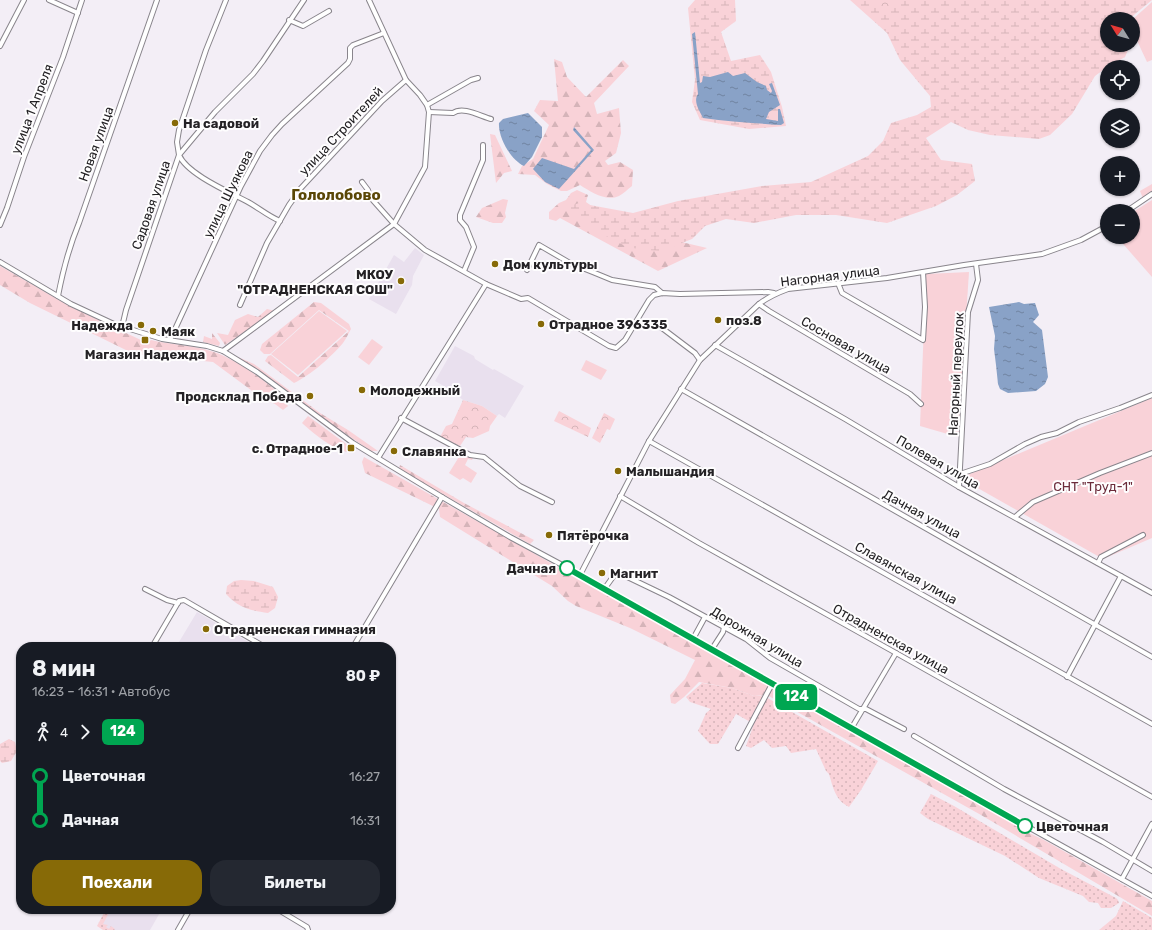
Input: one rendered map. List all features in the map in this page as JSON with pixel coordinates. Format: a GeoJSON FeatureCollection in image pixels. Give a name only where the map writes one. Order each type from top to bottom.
{"type":"FeatureCollection","features":[{"type":"Feature","properties":{"kind":"street"},"geometry":{"type":"LineString","coordinates":[[0,46],[24,0]]}},
{"type":"Feature","properties":{"kind":"street"},"geometry":{"type":"LineString","coordinates":[[49,0],[78,13]]}},
{"type":"Feature","properties":{"kind":"street","name":"улица 1 Апреля"},"geometry":{"type":"LineString","coordinates":[[0,225],[24,157],[63,57],[82,0]]}},
{"type":"Feature","properties":{"kind":"street","name":"Новая улица"},"geometry":{"type":"LineString","coordinates":[[58,296],[63,266],[157,0]]}},
{"type":"Feature","properties":{"kind":"street","name":"Садовая улица"},"geometry":{"type":"LineString","coordinates":[[122,327],[126,310],[179,156],[177,142],[179,130],[206,50],[226,0]]}},
{"type":"Feature","properties":{"kind":"street"},"geometry":{"type":"LineString","coordinates":[[280,221],[191,170],[182,162],[179,156],[215,112],[256,70],[304,0]]}},
{"type":"Feature","properties":{"kind":"street"},"geometry":{"type":"LineString","coordinates":[[223,351],[394,224],[425,167],[429,112],[427,104],[406,80],[370,0]]}},
{"type":"Feature","properties":{"kind":"street"},"geometry":{"type":"LineString","coordinates":[[289,20],[303,26],[329,11]]}},
{"type":"Feature","properties":{"kind":"street","name":"улица Шуякова"},"geometry":{"type":"LineString","coordinates":[[170,340],[236,196],[260,151],[272,135],[348,63],[350,60],[350,48],[353,45],[384,33]]}},
{"type":"Feature","properties":{"kind":"street"},"geometry":{"type":"LineString","coordinates":[[427,104],[471,80],[478,78]]}},
{"type":"Feature","properties":{"kind":"street","name":"улица Строителей"},"geometry":{"type":"LineString","coordinates":[[240,305],[267,243],[289,205],[311,177],[377,107],[406,80]]}},
{"type":"Feature","properties":{"kind":"street"},"geometry":{"type":"LineString","coordinates":[[429,112],[453,113],[457,110],[464,110],[491,119]]}},
{"type":"Feature","properties":{"kind":"street"},"geometry":{"type":"LineString","coordinates":[[464,271],[474,247],[466,227],[460,220],[460,215],[483,160],[483,145]]}},
{"type":"Feature","properties":{"kind":"street"},"geometry":{"type":"LineString","coordinates":[[362,182],[368,190],[370,197],[394,224],[425,250],[486,284],[521,299],[528,298],[609,346],[616,348],[625,340],[649,300],[654,295],[662,293],[774,293]]}},
{"type":"Feature","properties":{"kind":"street"},"geometry":{"type":"LineString","coordinates":[[1138,204],[1151,195]]}},
{"type":"Feature","properties":{"kind":"street","name":"Нагорная улица"},"geometry":{"type":"LineString","coordinates":[[580,575],[649,441],[700,360],[759,304],[774,293],[788,289],[887,278],[1042,254],[1081,240],[1100,230]]}},
{"type":"Feature","properties":{"kind":"street"},"geometry":{"type":"LineString","coordinates":[[527,270],[538,245],[570,263],[591,272],[612,280],[655,287],[662,293]]}},
{"type":"Feature","properties":{"kind":"street"},"geometry":{"type":"LineString","coordinates":[[0,262],[88,312],[122,327],[162,339],[207,346],[223,351],[257,372],[353,443],[510,537],[606,588],[772,684],[1152,896]]}},
{"type":"Feature","properties":{"kind":"street","name":"Нагорный переулок"},"geometry":{"type":"LineString","coordinates":[[960,487],[968,312],[978,280],[976,264]]}},
{"type":"Feature","properties":{"kind":"street"},"geometry":{"type":"LineString","coordinates":[[838,283],[842,293],[923,340],[925,307],[923,272]]}},
{"type":"Feature","properties":{"kind":"street"},"geometry":{"type":"LineString","coordinates":[[378,458],[401,418],[422,388],[486,284]]}},
{"type":"Feature","properties":{"kind":"street","name":"Сосновая улица"},"geometry":{"type":"LineString","coordinates":[[759,304],[910,394],[921,404]]}},
{"type":"Feature","properties":{"kind":"street"},"geometry":{"type":"LineString","coordinates":[[654,322],[695,353],[700,360]]}},
{"type":"Feature","properties":{"kind":"street","name":"Полевая улица"},"geometry":{"type":"LineString","coordinates":[[715,345],[960,487],[1152,593]]}},
{"type":"Feature","properties":{"kind":"street","name":"Дачная улица"},"geometry":{"type":"LineString","coordinates":[[681,390],[1152,657]]}},
{"type":"Feature","properties":{"kind":"street"},"geometry":{"type":"LineString","coordinates":[[960,474],[990,464],[1025,444],[1041,437],[1057,433],[1079,422],[1152,395]]}},
{"type":"Feature","properties":{"kind":"street"},"geometry":{"type":"LineString","coordinates":[[401,418],[470,455],[484,457],[520,486],[552,502]]}},
{"type":"Feature","properties":{"kind":"street","name":"Славянская улица"},"geometry":{"type":"LineString","coordinates":[[649,441],[1152,724]]}},
{"type":"Feature","properties":{"kind":"street"},"geometry":{"type":"LineString","coordinates":[[1015,517],[1033,502],[1100,473],[1152,453]]}},
{"type":"Feature","properties":{"kind":"street","name":"Отрадненская улица"},"geometry":{"type":"LineString","coordinates":[[620,496],[699,543],[1152,797]]}},
{"type":"Feature","properties":{"kind":"street"},"geometry":{"type":"LineString","coordinates":[[356,642],[442,497]]}},
{"type":"Feature","properties":{"kind":"street"},"geometry":{"type":"LineString","coordinates":[[1098,563],[1101,557],[1143,535]]}},
{"type":"Feature","properties":{"kind":"street","name":"Дорожная улица"},"geometry":{"type":"LineString","coordinates":[[606,588],[615,574],[619,573],[669,597],[746,639],[770,658],[859,709],[866,709],[904,729]]}},
{"type":"Feature","properties":{"kind":"street"},"geometry":{"type":"LineString","coordinates":[[1067,677],[1121,576]]}},
{"type":"Feature","properties":{"kind":"street"},"geometry":{"type":"LineString","coordinates":[[145,589],[178,604]]}},
{"type":"Feature","properties":{"kind":"street"},"geometry":{"type":"LineString","coordinates":[[155,642],[179,601],[184,600],[256,642]]}},
{"type":"Feature","properties":{"kind":"street"},"geometry":{"type":"LineString","coordinates":[[693,639],[705,617]]}},
{"type":"Feature","properties":{"kind":"street"},"geometry":{"type":"LineString","coordinates":[[712,649],[723,632],[724,627]]}},
{"type":"Feature","properties":{"kind":"street"},"geometry":{"type":"LineString","coordinates":[[852,728],[896,653]]}},
{"type":"Feature","properties":{"kind":"street"},"geometry":{"type":"LineString","coordinates":[[738,748],[772,684]]}},
{"type":"Feature","properties":{"kind":"street"},"geometry":{"type":"LineString","coordinates":[[914,736],[1004,789],[1152,871]]}},
{"type":"Feature","properties":{"kind":"street"},"geometry":{"type":"LineString","coordinates":[[1122,879],[1152,824]]}},
{"type":"Feature","properties":{"kind":"street"},"geometry":{"type":"LineString","coordinates":[[178,930],[187,914]]}},
{"type":"Feature","properties":{"kind":"street"},"geometry":{"type":"LineString","coordinates":[[285,914],[307,927],[308,930]]}},
{"type":"Feature","properties":{"kind":"shaded area"},"geometry":{"type":"Polygon","coordinates":[[[415,248],[424,255],[413,276],[412,285],[396,314],[369,299],[394,255],[404,262],[415,248]]]}},
{"type":"Feature","properties":{"kind":"shaded area"},"geometry":{"type":"Polygon","coordinates":[[[455,346],[474,356],[475,359],[493,370],[494,369],[524,386],[505,418],[499,414],[497,416],[482,406],[463,400],[451,390],[435,381],[455,346]]]}},
{"type":"Feature","properties":{"kind":"shaded area","name":"Отрадненская гимназия"},"geometry":{"type":"Polygon","coordinates":[[[197,612],[248,642],[179,642],[197,612]]]}},
{"type":"Feature","properties":{"kind":"shaded area"},"geometry":{"type":"Polygon","coordinates":[[[106,914],[159,914],[150,930],[109,930],[100,925],[106,914]]]}},
{"type":"Feature","properties":{"kind":"green space"},"geometry":{"type":"Polygon","coordinates":[[[695,0],[735,0],[736,21],[721,32],[731,61],[760,55],[771,72],[782,107],[786,126],[749,129],[700,120],[692,102],[695,80],[688,8],[695,0]]]}},
{"type":"Feature","properties":{"kind":"green space"},"geometry":{"type":"Polygon","coordinates":[[[850,0],[1152,0],[1137,12],[1100,12],[1100,52],[1127,52],[1125,57],[1120,60],[1100,60],[1100,72],[1095,76],[1072,114],[1050,135],[1039,139],[990,135],[968,130],[951,122],[926,138],[941,160],[972,164],[975,181],[957,195],[936,206],[887,223],[836,215],[796,215],[754,223],[726,219],[705,226],[692,239],[662,251],[627,247],[591,228],[580,220],[567,207],[579,203],[633,213],[678,201],[762,186],[811,182],[868,156],[883,141],[891,123],[917,115],[931,107],[930,96],[900,60],[887,33],[850,0]]]}},
{"type":"Feature","properties":{"kind":"green space"},"geometry":{"type":"Polygon","coordinates":[[[869,0],[902,0],[899,5],[891,9],[878,6],[869,0]]]}},
{"type":"Feature","properties":{"kind":"green space"},"geometry":{"type":"Polygon","coordinates":[[[1152,2],[1152,60],[1147,62],[1140,47],[1140,13],[1152,2]]]}},
{"type":"Feature","properties":{"kind":"green space"},"geometry":{"type":"Polygon","coordinates":[[[554,59],[562,62],[567,77],[586,97],[623,60],[629,66],[594,103],[597,114],[619,108],[621,133],[616,153],[605,161],[608,165],[620,162],[633,170],[632,186],[619,196],[614,198],[604,197],[580,185],[567,191],[561,191],[547,184],[535,175],[518,174],[522,166],[533,159],[549,125],[534,111],[540,100],[558,101],[554,59]]]}},
{"type":"Feature","properties":{"kind":"green space"},"geometry":{"type":"Polygon","coordinates":[[[490,134],[495,135],[512,171],[504,173],[496,183],[490,134]]]}},
{"type":"Feature","properties":{"kind":"green space"},"geometry":{"type":"Polygon","coordinates":[[[1152,184],[1152,198],[1144,201],[1140,191],[1152,184]]]}},
{"type":"Feature","properties":{"kind":"green space"},"geometry":{"type":"Polygon","coordinates":[[[577,190],[588,195],[586,202],[600,212],[613,226],[707,248],[658,271],[560,218],[556,221],[549,219],[549,212],[559,203],[566,200],[571,193],[577,190]]]}},
{"type":"Feature","properties":{"kind":"green space"},"geometry":{"type":"Polygon","coordinates":[[[503,199],[508,200],[505,213],[506,217],[502,223],[493,223],[476,217],[482,208],[503,199]]]}},
{"type":"Feature","properties":{"kind":"green space"},"geometry":{"type":"Polygon","coordinates":[[[1152,200],[1152,277],[1123,244],[1140,244],[1140,208],[1152,200]]]}},
{"type":"Feature","properties":{"kind":"green space"},"geometry":{"type":"Polygon","coordinates":[[[0,266],[71,307],[147,343],[151,340],[191,346],[222,355],[240,364],[265,382],[282,396],[288,406],[283,410],[275,404],[263,399],[213,362],[134,354],[30,303],[0,285],[0,266]]]}},
{"type":"Feature","properties":{"kind":"green space"},"geometry":{"type":"Polygon","coordinates":[[[969,272],[958,437],[920,426],[926,274],[969,272]]]}},
{"type":"Feature","properties":{"kind":"green space"},"geometry":{"type":"Polygon","coordinates":[[[314,302],[321,303],[349,324],[351,329],[343,343],[327,360],[314,371],[294,383],[265,361],[268,356],[271,355],[298,377],[349,331],[319,310],[270,354],[264,354],[260,350],[262,344],[314,302]]]}},
{"type":"Feature","properties":{"kind":"green space"},"geometry":{"type":"Polygon","coordinates":[[[267,309],[275,311],[225,345],[217,333],[228,335],[235,320],[248,314],[258,317],[267,309]]]}},
{"type":"Feature","properties":{"kind":"green space"},"geometry":{"type":"Polygon","coordinates":[[[319,311],[347,331],[298,375],[271,354],[319,311]]]}},
{"type":"Feature","properties":{"kind":"green space"},"geometry":{"type":"Polygon","coordinates":[[[212,333],[220,343],[219,346],[203,342],[204,336],[212,339],[212,333]]]}},
{"type":"Feature","properties":{"kind":"green space"},"geometry":{"type":"Polygon","coordinates":[[[372,339],[383,347],[369,365],[358,357],[372,339]]]}},
{"type":"Feature","properties":{"kind":"green space"},"geometry":{"type":"Polygon","coordinates":[[[238,357],[254,364],[320,413],[378,451],[371,451],[238,357]]]}},
{"type":"Feature","properties":{"kind":"green space"},"geometry":{"type":"Polygon","coordinates":[[[586,360],[607,370],[601,380],[581,370],[586,360]]]}},
{"type":"Feature","properties":{"kind":"green space","name":"СНТ \"Труд-1\""},"geometry":{"type":"Polygon","coordinates":[[[1152,398],[1152,538],[1103,559],[960,478],[1152,398]]]}},
{"type":"Feature","properties":{"kind":"green space"},"geometry":{"type":"Polygon","coordinates":[[[463,400],[482,406],[497,416],[490,426],[489,431],[473,438],[466,437],[460,446],[440,437],[446,426],[452,424],[463,400]]]}},
{"type":"Feature","properties":{"kind":"green space"},"geometry":{"type":"Polygon","coordinates":[[[559,411],[591,428],[588,437],[554,421],[559,411]]]}},
{"type":"Feature","properties":{"kind":"green space"},"geometry":{"type":"Polygon","coordinates":[[[604,413],[615,419],[610,430],[607,429],[600,443],[592,438],[604,413]]]}},
{"type":"Feature","properties":{"kind":"green space"},"geometry":{"type":"Polygon","coordinates":[[[308,416],[349,446],[348,452],[342,451],[330,445],[302,423],[308,416]]]}},
{"type":"Feature","properties":{"kind":"green space"},"geometry":{"type":"Polygon","coordinates":[[[462,452],[473,458],[472,460],[468,459],[465,465],[477,473],[471,483],[463,478],[460,480],[449,473],[462,452]]]}},
{"type":"Feature","properties":{"kind":"green space"},"geometry":{"type":"Polygon","coordinates":[[[364,457],[1023,830],[1044,840],[1152,901],[1152,916],[981,815],[767,695],[754,696],[732,688],[699,682],[675,704],[671,703],[670,695],[685,679],[695,660],[630,628],[576,606],[568,601],[552,586],[440,517],[439,509],[365,473],[362,462],[364,457]]]}},
{"type":"Feature","properties":{"kind":"green space"},"geometry":{"type":"Polygon","coordinates":[[[400,465],[464,503],[534,540],[530,544],[399,469],[400,465]]]}},
{"type":"Feature","properties":{"kind":"green space"},"geometry":{"type":"Polygon","coordinates":[[[234,581],[254,581],[273,587],[278,597],[275,608],[268,613],[255,611],[245,608],[231,599],[226,594],[227,586],[234,581]]]}},
{"type":"Feature","properties":{"kind":"green space"},"geometry":{"type":"Polygon","coordinates":[[[702,683],[732,688],[754,696],[764,696],[878,761],[849,807],[838,797],[833,788],[829,774],[826,771],[816,749],[791,753],[786,746],[772,748],[764,740],[751,748],[746,746],[754,724],[736,714],[718,744],[710,744],[698,731],[706,713],[711,709],[690,702],[686,697],[702,683]]]}},
{"type":"Feature","properties":{"kind":"green space"},"geometry":{"type":"Polygon","coordinates":[[[9,739],[15,742],[16,753],[11,761],[2,763],[0,761],[0,744],[9,739]]]}},
{"type":"Feature","properties":{"kind":"green space"},"geometry":{"type":"Polygon","coordinates":[[[931,794],[1061,869],[1116,898],[1119,903],[1111,908],[1101,908],[1098,903],[1089,902],[1083,896],[1039,878],[1005,856],[928,819],[920,813],[931,794]]]}},
{"type":"Feature","properties":{"kind":"green space"},"geometry":{"type":"Polygon","coordinates":[[[1123,901],[1152,918],[1152,930],[1099,930],[1116,916],[1123,901]]]}},
{"type":"Feature","properties":{"kind":"green space"},"geometry":{"type":"Polygon","coordinates":[[[103,914],[108,914],[103,924],[108,925],[106,927],[109,929],[111,926],[115,929],[103,930],[97,926],[103,914]]]}},
{"type":"Feature","properties":{"kind":"water"},"geometry":{"type":"Polygon","coordinates":[[[695,32],[700,83],[702,82],[703,76],[710,77],[728,72],[733,76],[745,73],[757,82],[766,86],[767,90],[771,93],[772,91],[769,84],[772,83],[780,105],[769,112],[766,119],[778,121],[778,109],[780,109],[784,123],[781,125],[703,118],[696,103],[698,94],[692,34],[695,32]]]}},
{"type":"Feature","properties":{"kind":"water"},"geometry":{"type":"Polygon","coordinates":[[[528,113],[542,127],[542,137],[532,157],[524,166],[514,159],[506,148],[499,129],[499,123],[503,119],[528,113]]]}},
{"type":"Feature","properties":{"kind":"water"},"geometry":{"type":"Polygon","coordinates":[[[574,127],[594,150],[559,189],[545,182],[533,169],[542,158],[574,169],[591,150],[573,130],[574,127]]]}},
{"type":"Feature","properties":{"kind":"water"},"geometry":{"type":"Polygon","coordinates":[[[1019,302],[1024,304],[1035,303],[1039,315],[1033,322],[1042,330],[1048,377],[1045,384],[1036,391],[1008,393],[1000,389],[998,384],[994,349],[995,336],[989,307],[1019,302]]]}},
{"type":"Feature","properties":{"kind":"bus line","name":"124"},"geometry":{"type":"LineString","coordinates":[[567,568],[606,588],[781,689],[1025,826]]}},
{"type":"Feature","properties":{"kind":"place","name":"На садовой"},"geometry":{"type":"Point","coordinates":[175,123]}},
{"type":"Feature","properties":{"kind":"place","name":"Дом культуры"},"geometry":{"type":"Point","coordinates":[495,264]}},
{"type":"Feature","properties":{"kind":"place","name":"МКОУ \"ОТРАДНЕНСКАЯ СОШ\""},"geometry":{"type":"Point","coordinates":[401,281]}},
{"type":"Feature","properties":{"kind":"place","name":"поз.8"},"geometry":{"type":"Point","coordinates":[718,320]}},
{"type":"Feature","properties":{"kind":"place","name":"Отрадное 396335"},"geometry":{"type":"Point","coordinates":[541,324]}},
{"type":"Feature","properties":{"kind":"place","name":"Надежда"},"geometry":{"type":"Point","coordinates":[141,325]}},
{"type":"Feature","properties":{"kind":"place","name":"Маяк"},"geometry":{"type":"Point","coordinates":[153,331]}},
{"type":"Feature","properties":{"kind":"place","name":"Магазин Надежда"},"geometry":{"type":"Point","coordinates":[145,340]}},
{"type":"Feature","properties":{"kind":"place","name":"Молодежный"},"geometry":{"type":"Point","coordinates":[362,390]}},
{"type":"Feature","properties":{"kind":"place","name":"Продсклад Победа"},"geometry":{"type":"Point","coordinates":[310,396]}},
{"type":"Feature","properties":{"kind":"place","name":"с. Отрадное-1"},"geometry":{"type":"Point","coordinates":[351,448]}},
{"type":"Feature","properties":{"kind":"place","name":"Славянка"},"geometry":{"type":"Point","coordinates":[394,451]}},
{"type":"Feature","properties":{"kind":"place","name":"Малышандия"},"geometry":{"type":"Point","coordinates":[618,471]}},
{"type":"Feature","properties":{"kind":"place","name":"Пятёрочка"},"geometry":{"type":"Point","coordinates":[549,535]}},
{"type":"Feature","properties":{"kind":"place","name":"Дачная"},"geometry":{"type":"Point","coordinates":[567,568]}},
{"type":"Feature","properties":{"kind":"place","name":"Магнит"},"geometry":{"type":"Point","coordinates":[602,573]}},
{"type":"Feature","properties":{"kind":"place","name":"Отрадненская гимназия"},"geometry":{"type":"Point","coordinates":[206,629]}},
{"type":"Feature","properties":{"kind":"place","name":"Цветочная"},"geometry":{"type":"Point","coordinates":[1025,826]}},
{"type":"Feature","properties":{"kind":"district","name":"Гололобово"},"geometry":{"type":"Point","coordinates":[336,195]}}]}
